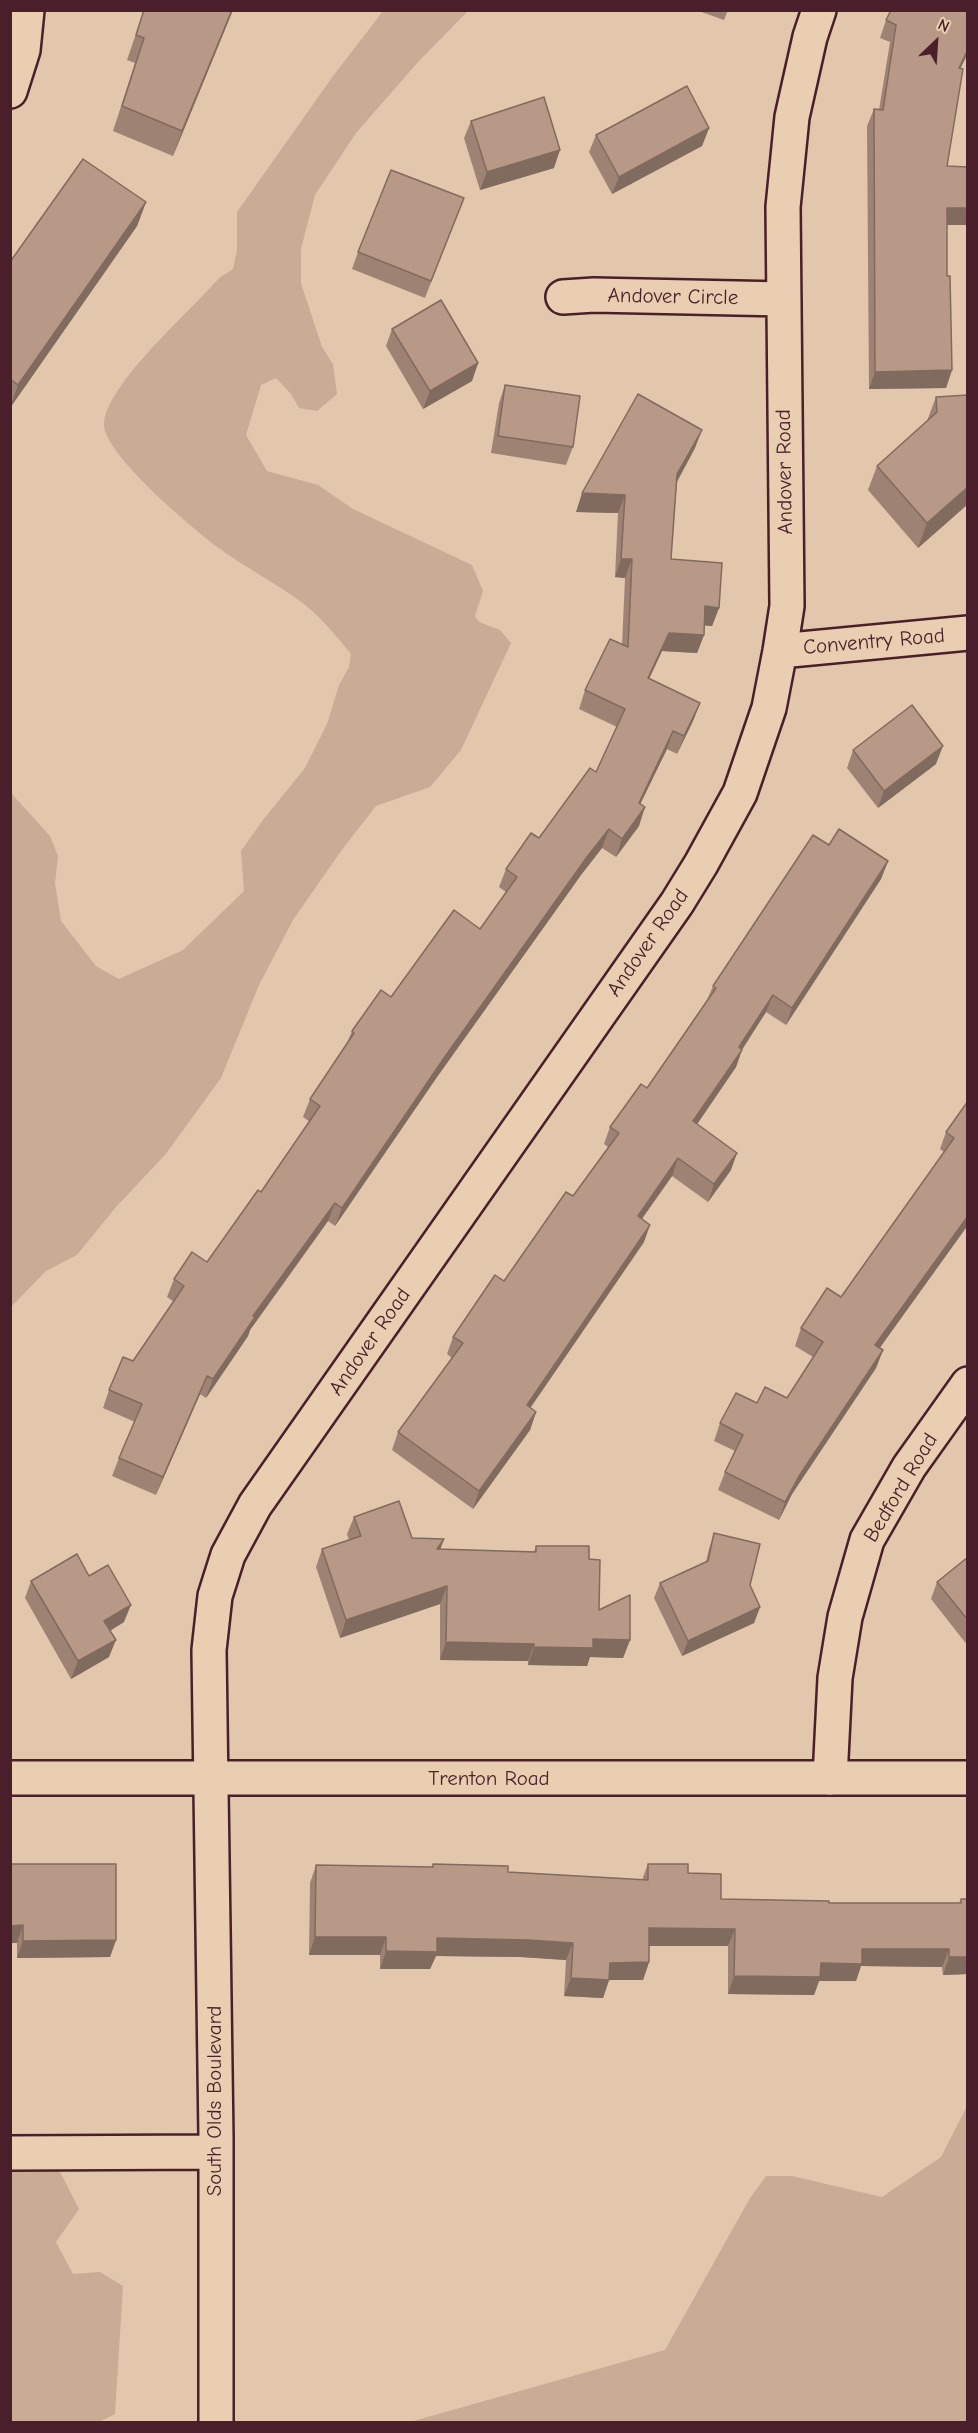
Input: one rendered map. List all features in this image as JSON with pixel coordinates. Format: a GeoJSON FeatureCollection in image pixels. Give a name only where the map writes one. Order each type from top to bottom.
{"type":"FeatureCollection","features":[{"type":"Feature","properties":{"kind":"street"},"geometry":{"type":"LineString","coordinates":[[10,91],[24,50],[27,10]]}},
{"type":"Feature","properties":{"kind":"street","name":"Andover Road"},"geometry":{"type":"LineString","coordinates":[[212,1779],[209,1650],[215,1596],[228,1555],[255,1505],[677,903],[740,793],[769,708],[787,606],[783,207],[792,117],[810,37],[819,10]]}},
{"type":"Feature","properties":{"kind":"street","name":"Andover Circle"},"geometry":{"type":"LineString","coordinates":[[563,297],[594,295],[784,299]]}},
{"type":"Feature","properties":{"kind":"street","name":"Conventry Road"},"geometry":{"type":"LineString","coordinates":[[780,651],[968,633]]}},
{"type":"Feature","properties":{"kind":"street","name":"Bedford Road"},"geometry":{"type":"LineString","coordinates":[[830,1778],[835,1678],[845,1617],[867,1540],[909,1467],[968,1384]]}},
{"type":"Feature","properties":{"kind":"street","name":"Trenton Road"},"geometry":{"type":"LineString","coordinates":[[10,1778],[968,1778]]}},
{"type":"Feature","properties":{"kind":"street","name":"South Olds Boulevard"},"geometry":{"type":"LineString","coordinates":[[212,1779],[216,2422]]}},
{"type":"Feature","properties":{"kind":"street"},"geometry":{"type":"LineString","coordinates":[[10,2153],[216,2152]]}},
{"type":"Feature","properties":{"kind":"shaded area"},"geometry":{"type":"Polygon","coordinates":[[[383,11],[468,11],[419,61],[356,133],[315,195],[301,249],[301,283],[322,347],[333,364],[337,394],[317,411],[299,408],[291,394],[276,378],[261,385],[246,435],[267,471],[318,485],[353,509],[472,565],[483,591],[475,616],[479,622],[500,630],[511,643],[461,750],[430,787],[376,806],[341,851],[293,920],[259,985],[221,1078],[165,1155],[116,1207],[77,1255],[46,1271],[11,1307],[11,793],[50,836],[58,856],[55,883],[61,921],[96,966],[119,979],[183,950],[244,891],[241,851],[305,768],[327,724],[339,685],[349,667],[351,654],[323,621],[304,604],[216,546],[169,507],[117,452],[107,436],[104,423],[109,406],[135,368],[219,278],[233,269],[237,250],[237,212],[333,76],[383,11]]]}},
{"type":"Feature","properties":{"kind":"shaded area"},"geometry":{"type":"Polygon","coordinates":[[[967,2106],[967,2422],[410,2422],[665,2350],[750,2198],[766,2176],[792,2176],[882,2197],[941,2157],[967,2106]]]}},
{"type":"Feature","properties":{"kind":"shaded area"},"geometry":{"type":"Polygon","coordinates":[[[10,2155],[55,2162],[79,2209],[56,2242],[73,2274],[100,2272],[123,2286],[115,2414],[99,2422],[11,2422],[10,2155]]]}},
{"type":"Feature","properties":{"kind":"building"},"geometry":{"type":"Polygon","coordinates":[[[144,10],[232,10],[182,131],[122,106],[144,38],[136,35],[144,10]]]}},
{"type":"Feature","properties":{"kind":"building"},"geometry":{"type":"Polygon","coordinates":[[[891,10],[968,10],[968,49],[959,68],[963,69],[947,166],[968,167],[968,208],[947,208],[947,276],[950,276],[952,370],[875,372],[874,109],[883,110],[896,25],[886,20],[891,10]]]}},
{"type":"Feature","properties":{"kind":"building"},"geometry":{"type":"Polygon","coordinates":[[[687,86],[709,128],[619,177],[596,135],[687,86]]]}},
{"type":"Feature","properties":{"kind":"building"},"geometry":{"type":"Polygon","coordinates":[[[544,97],[560,150],[487,172],[471,121],[544,97]]]}},
{"type":"Feature","properties":{"kind":"building"},"geometry":{"type":"Polygon","coordinates":[[[83,159],[146,202],[18,385],[10,379],[10,262],[83,159]]]}},
{"type":"Feature","properties":{"kind":"building"},"geometry":{"type":"Polygon","coordinates":[[[391,170],[464,198],[431,281],[358,252],[391,170]]]}},
{"type":"Feature","properties":{"kind":"building"},"geometry":{"type":"Polygon","coordinates":[[[441,300],[478,363],[430,391],[392,329],[441,300]]]}},
{"type":"Feature","properties":{"kind":"building"},"geometry":{"type":"Polygon","coordinates":[[[505,385],[580,396],[573,447],[498,436],[505,385]]]}},
{"type":"Feature","properties":{"kind":"building"},"geometry":{"type":"Polygon","coordinates":[[[638,394],[702,430],[677,474],[671,559],[722,563],[719,608],[705,606],[704,635],[669,633],[648,678],[700,703],[684,736],[673,731],[639,803],[645,807],[622,839],[609,829],[587,857],[444,1058],[342,1208],[335,1203],[253,1316],[255,1317],[213,1379],[207,1376],[163,1477],[119,1458],[142,1404],[109,1390],[123,1357],[133,1361],[184,1286],[174,1279],[192,1252],[207,1262],[258,1190],[261,1192],[320,1106],[310,1099],[354,1033],[352,1031],[381,990],[391,997],[454,910],[480,929],[517,877],[506,869],[531,833],[539,838],[590,768],[596,772],[625,709],[585,690],[610,639],[628,647],[632,559],[621,559],[625,495],[582,493],[638,394]]]}},
{"type":"Feature","properties":{"kind":"building"},"geometry":{"type":"Polygon","coordinates":[[[968,395],[968,487],[927,523],[877,466],[937,412],[936,397],[968,395]]]}},
{"type":"Feature","properties":{"kind":"building"},"geometry":{"type":"Polygon","coordinates":[[[912,705],[943,746],[884,791],[853,750],[912,705]]]}},
{"type":"Feature","properties":{"kind":"building"},"geometry":{"type":"Polygon","coordinates":[[[839,829],[888,861],[792,1008],[773,995],[739,1047],[742,1050],[693,1121],[737,1153],[714,1184],[678,1158],[638,1216],[650,1225],[527,1405],[536,1412],[479,1491],[398,1432],[463,1343],[453,1337],[495,1275],[504,1281],[566,1192],[573,1196],[619,1133],[610,1127],[641,1084],[647,1088],[716,988],[713,986],[813,835],[829,845],[839,829]]]}},
{"type":"Feature","properties":{"kind":"building"},"geometry":{"type":"Polygon","coordinates":[[[968,1101],[968,1216],[875,1345],[883,1350],[799,1476],[785,1502],[725,1472],[743,1435],[720,1423],[736,1393],[757,1403],[765,1387],[787,1398],[823,1342],[801,1328],[827,1288],[841,1297],[954,1138],[946,1132],[968,1101]]]}},
{"type":"Feature","properties":{"kind":"building"},"geometry":{"type":"Polygon","coordinates":[[[399,1501],[412,1538],[444,1539],[437,1549],[536,1552],[536,1546],[589,1546],[589,1559],[600,1560],[599,1610],[630,1595],[630,1640],[593,1639],[593,1648],[446,1642],[447,1586],[346,1620],[322,1549],[361,1536],[354,1517],[399,1501]]]}},
{"type":"Feature","properties":{"kind":"building"},"geometry":{"type":"Polygon","coordinates":[[[714,1533],[760,1544],[750,1585],[760,1607],[688,1641],[660,1583],[708,1561],[714,1533]]]}},
{"type":"Feature","properties":{"kind":"building"},"geometry":{"type":"Polygon","coordinates":[[[77,1554],[89,1576],[108,1565],[131,1605],[104,1621],[116,1640],[78,1661],[31,1581],[77,1554]]]}},
{"type":"Feature","properties":{"kind":"building"},"geometry":{"type":"Polygon","coordinates":[[[968,1557],[968,1620],[937,1582],[968,1557]]]}},
{"type":"Feature","properties":{"kind":"building"},"geometry":{"type":"Polygon","coordinates":[[[10,1864],[116,1864],[116,1940],[23,1941],[23,1925],[10,1926],[10,1864]]]}},
{"type":"Feature","properties":{"kind":"building"},"geometry":{"type":"Polygon","coordinates":[[[433,1864],[508,1866],[508,1872],[648,1880],[648,1864],[688,1864],[688,1873],[721,1874],[721,1899],[829,1901],[829,1903],[961,1903],[961,1899],[968,1899],[968,1957],[949,1957],[949,1949],[862,1949],[862,1964],[821,1963],[820,1977],[734,1976],[735,1929],[649,1928],[649,1962],[610,1963],[609,1980],[571,1978],[573,1943],[437,1938],[437,1952],[386,1951],[386,1937],[315,1937],[316,1865],[433,1867],[433,1864]]]}}]}
